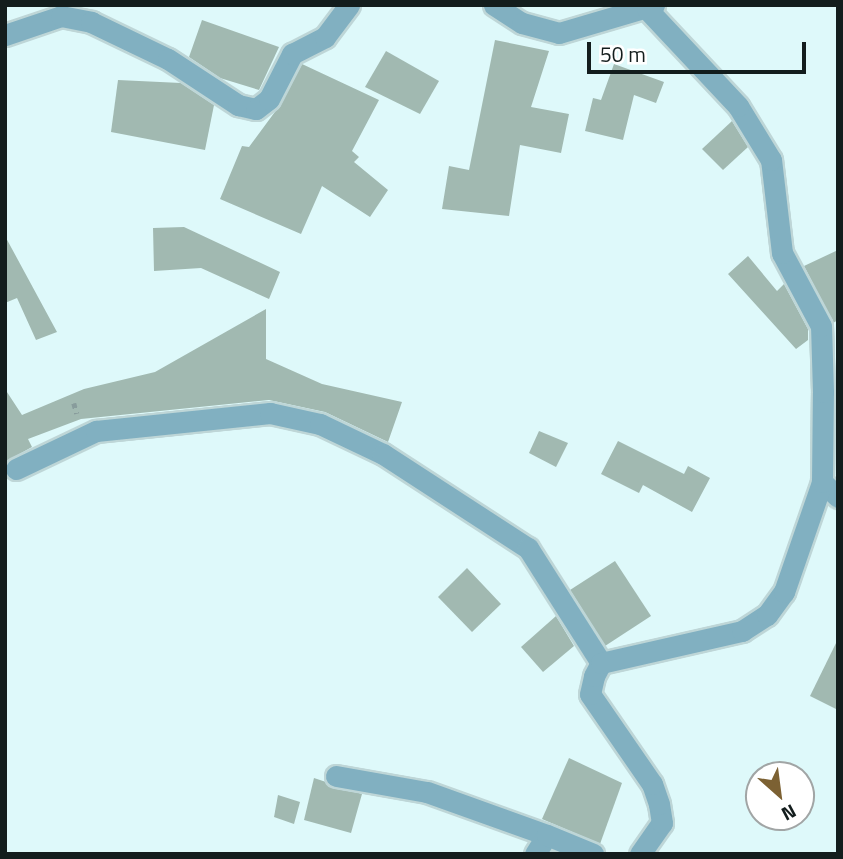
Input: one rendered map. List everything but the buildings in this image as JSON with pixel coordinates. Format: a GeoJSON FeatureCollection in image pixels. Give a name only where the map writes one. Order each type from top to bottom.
{"type":"FeatureCollection","features":[{"type":"Feature","properties":{"kind":"street"},"geometry":{"type":"LineString","coordinates":[[5,35],[61,16],[91,22],[168,59],[229,101],[256,109],[268,99],[292,54],[325,37],[349,5]]}},
{"type":"Feature","properties":{"kind":"street"},"geometry":{"type":"LineString","coordinates":[[494,5],[522,23],[559,33],[651,7],[738,106],[771,160],[782,253],[821,326],[822,482],[784,592],[767,615],[742,631],[601,663]]}},
{"type":"Feature","properties":{"kind":"street"},"geometry":{"type":"LineString","coordinates":[[16,469],[96,431],[270,413],[320,424],[383,454],[528,548],[601,663]]}},
{"type":"Feature","properties":{"kind":"street"},"geometry":{"type":"LineString","coordinates":[[822,482],[838,497]]}},
{"type":"Feature","properties":{"kind":"street"},"geometry":{"type":"LineString","coordinates":[[601,663],[590,694],[652,784],[659,804],[662,823],[640,854]]}},
{"type":"Feature","properties":{"kind":"street"},"geometry":{"type":"LineString","coordinates":[[336,776],[427,792],[593,854]]}},
{"type":"Feature","properties":{"kind":"street"},"geometry":{"type":"LineString","coordinates":[[535,854],[547,835]]}}]}
